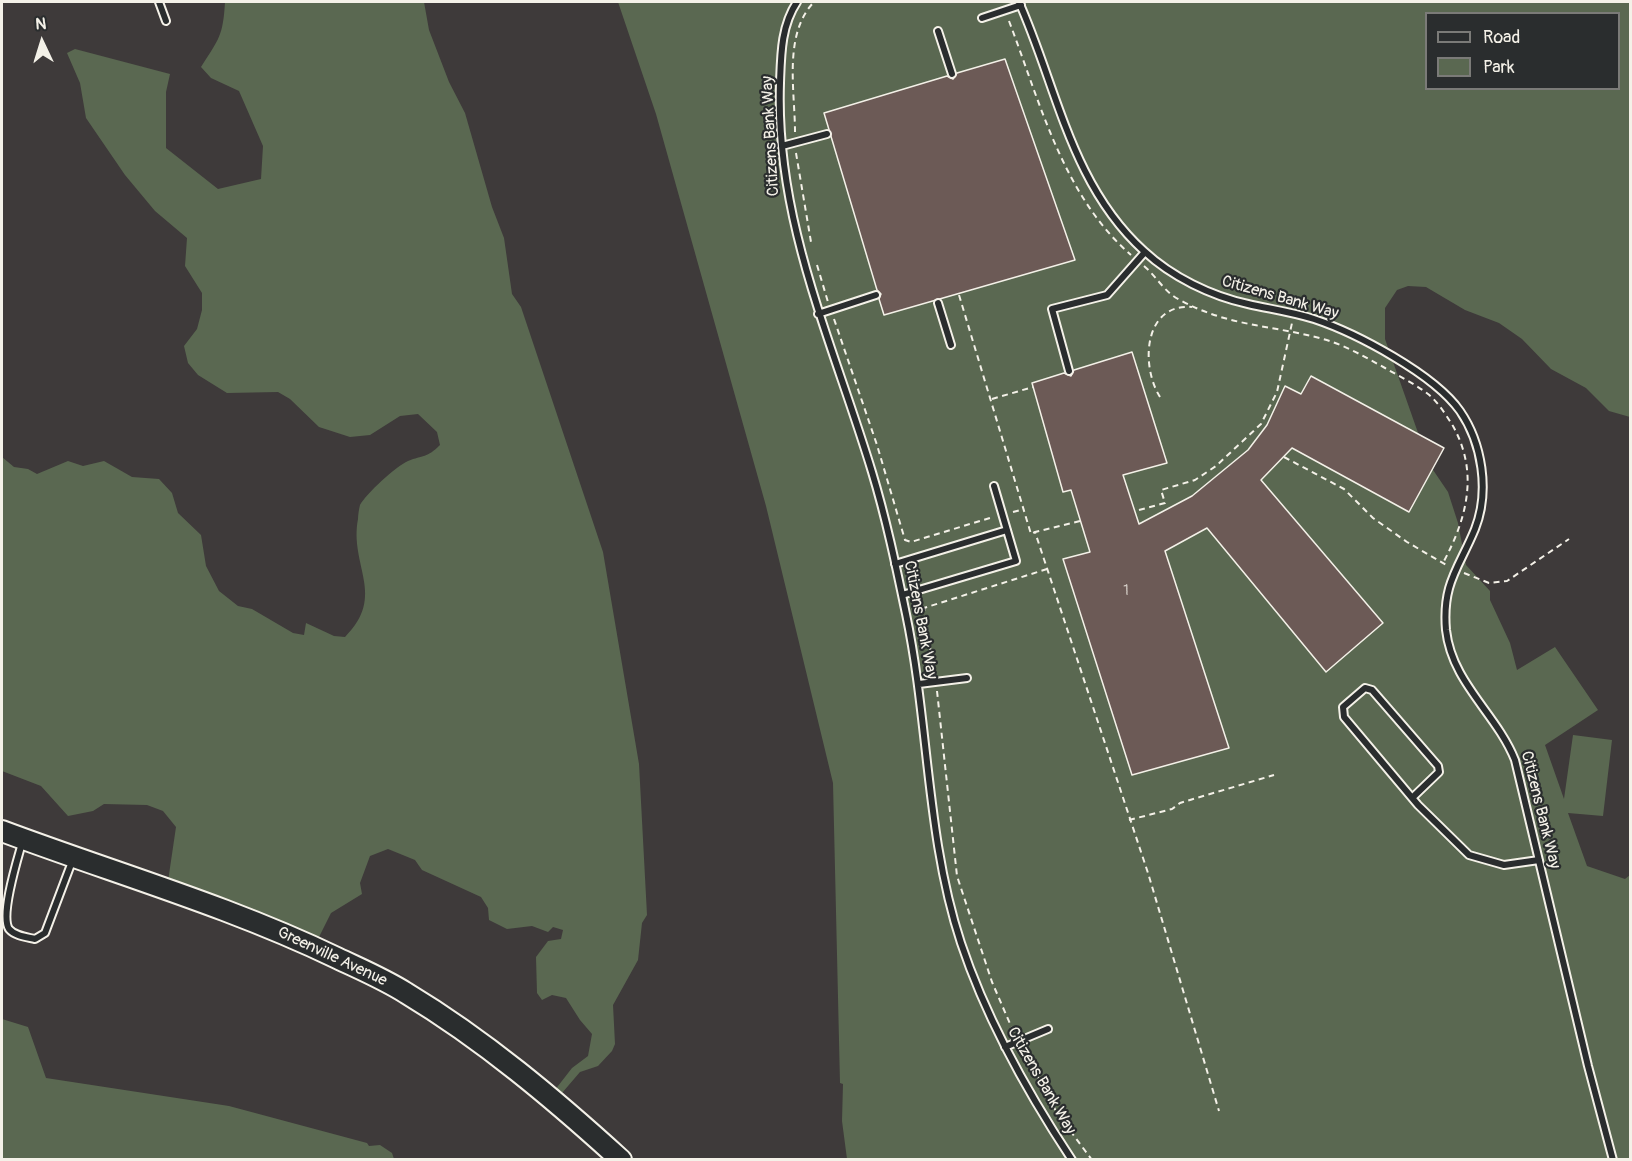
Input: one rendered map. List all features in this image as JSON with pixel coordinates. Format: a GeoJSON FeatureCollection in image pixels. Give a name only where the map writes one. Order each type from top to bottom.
{"type":"FeatureCollection","features":[{"type":"Feature","properties":{"kind":"main road","name":"Greenville Avenue"},"geometry":{"type":"LineString","coordinates":[[2,831],[293,937],[404,992],[463,1030],[521,1074],[621,1160]]}},
{"type":"Feature","properties":{"kind":"lane"},"geometry":{"type":"LineString","coordinates":[[159,2],[166,21]]}},
{"type":"Feature","properties":{"kind":"lane","name":"Citizens Bank Way"},"geometry":{"type":"LineString","coordinates":[[797,2],[784,29],[781,47],[782,146],[793,226],[818,314],[872,472],[895,564],[919,684],[935,832],[946,892],[976,985],[1005,1047],[1040,1111],[1072,1160]]}},
{"type":"Feature","properties":{"kind":"lane"},"geometry":{"type":"LineString","coordinates":[[982,18],[1020,3]]}},
{"type":"Feature","properties":{"kind":"lane","name":"Citizens Bank Way"},"geometry":{"type":"LineString","coordinates":[[1020,3],[1044,73],[1089,179],[1103,206],[1145,252],[1173,272],[1213,293],[1334,327],[1412,368],[1446,394],[1460,411],[1476,442],[1481,462],[1482,488],[1476,527],[1454,569],[1446,612],[1452,658],[1467,687],[1508,742],[1521,778],[1588,1066],[1613,1160]]}},
{"type":"Feature","properties":{"kind":"lane"},"geometry":{"type":"LineString","coordinates":[[938,31],[952,74]]}},
{"type":"Feature","properties":{"kind":"lane"},"geometry":{"type":"LineString","coordinates":[[782,146],[827,134]]}},
{"type":"Feature","properties":{"kind":"lane"},"geometry":{"type":"LineString","coordinates":[[1070,371],[1052,309],[1107,295],[1145,252]]}},
{"type":"Feature","properties":{"kind":"lane"},"geometry":{"type":"LineString","coordinates":[[818,314],[876,295]]}},
{"type":"Feature","properties":{"kind":"lane"},"geometry":{"type":"LineString","coordinates":[[938,303],[951,345]]}},
{"type":"Feature","properties":{"kind":"lane"},"geometry":{"type":"LineString","coordinates":[[902,595],[1016,561],[994,486]]}},
{"type":"Feature","properties":{"kind":"lane"},"geometry":{"type":"LineString","coordinates":[[895,564],[1006,530]]}},
{"type":"Feature","properties":{"kind":"lane"},"geometry":{"type":"LineString","coordinates":[[919,684],[967,678]]}},
{"type":"Feature","properties":{"kind":"lane"},"geometry":{"type":"LineString","coordinates":[[1412,798],[1439,772],[1438,766],[1372,690],[1365,688],[1343,707],[1344,717],[1412,798],[1469,855],[1504,865],[1539,860]]}},
{"type":"Feature","properties":{"kind":"lane"},"geometry":{"type":"LineString","coordinates":[[22,839],[4,917],[10,930],[19,935],[34,939],[45,933],[73,858]]}},
{"type":"Feature","properties":{"kind":"lane"},"geometry":{"type":"LineString","coordinates":[[1005,1047],[1048,1029]]}},
{"type":"Feature","properties":{"kind":"path"},"geometry":{"type":"LineString","coordinates":[[959,295],[1031,534],[1080,521]]}},
{"type":"Feature","properties":{"kind":"path"},"geometry":{"type":"LineString","coordinates":[[826,296],[877,445],[905,540],[911,542],[1024,509]]}},
{"type":"Feature","properties":{"kind":"path"},"geometry":{"type":"LineString","coordinates":[[1160,396],[1152,384],[1147,362],[1153,333],[1173,308],[1195,308]]}},
{"type":"Feature","properties":{"kind":"path"},"geometry":{"type":"LineString","coordinates":[[1139,510],[1165,503],[1161,490],[1195,480],[1216,466],[1261,424],[1277,392],[1293,314]]}},
{"type":"Feature","properties":{"kind":"path"},"geometry":{"type":"LineString","coordinates":[[992,399],[1033,387]]}},
{"type":"Feature","properties":{"kind":"path"},"geometry":{"type":"LineString","coordinates":[[1284,457],[1344,489],[1390,530],[1454,569],[1489,583],[1507,581],[1569,539]]}},
{"type":"Feature","properties":{"kind":"path"},"geometry":{"type":"LineString","coordinates":[[1035,532],[1148,873],[1219,1111]]}},
{"type":"Feature","properties":{"kind":"path"},"geometry":{"type":"LineString","coordinates":[[1047,569],[924,608],[936,682],[957,876],[992,982],[1018,1041],[1057,1113],[1092,1160]]}},
{"type":"Feature","properties":{"kind":"path"},"geometry":{"type":"LineString","coordinates":[[1129,820],[1173,809],[1180,803],[1274,775]]}},
{"type":"Feature","properties":{"kind":"green space"},"geometry":{"type":"Polygon","coordinates":[[[225,2],[424,2],[429,30],[449,82],[465,113],[492,207],[504,238],[512,294],[521,307],[603,552],[639,764],[647,915],[642,923],[638,960],[613,1005],[615,1044],[612,1051],[598,1066],[580,1072],[556,1100],[551,1095],[572,1068],[588,1056],[592,1034],[566,998],[552,995],[542,1000],[537,993],[536,957],[548,941],[561,939],[563,930],[553,927],[548,932],[532,926],[507,929],[489,920],[488,908],[481,897],[422,870],[415,860],[388,849],[370,856],[360,883],[362,894],[331,913],[315,945],[167,888],[176,827],[163,811],[147,805],[104,804],[93,811],[68,816],[41,786],[2,771],[2,457],[14,467],[28,469],[37,474],[68,461],[83,466],[104,461],[132,477],[159,479],[172,493],[178,513],[201,535],[206,566],[219,591],[238,606],[252,609],[293,633],[304,635],[306,623],[334,636],[345,637],[357,622],[365,594],[357,536],[360,505],[396,468],[428,454],[440,445],[437,432],[418,414],[400,416],[370,435],[350,437],[319,427],[290,399],[278,392],[227,393],[198,375],[188,363],[184,346],[197,329],[202,310],[202,293],[185,266],[187,238],[155,211],[125,175],[86,118],[80,83],[67,53],[75,49],[170,74],[166,92],[166,148],[218,189],[261,179],[263,146],[239,91],[211,78],[201,67],[219,37],[225,2]]]}},
{"type":"Feature","properties":{"kind":"green space"},"geometry":{"type":"Polygon","coordinates":[[[618,2],[1630,2],[1630,417],[1609,411],[1586,388],[1551,369],[1522,339],[1499,323],[1465,310],[1426,287],[1408,286],[1397,290],[1385,308],[1385,339],[1429,464],[1448,492],[1458,523],[1466,565],[1490,591],[1490,600],[1510,643],[1517,670],[1555,647],[1598,710],[1545,745],[1564,799],[1573,735],[1612,740],[1603,816],[1568,813],[1587,866],[1625,879],[1630,875],[1630,1159],[847,1159],[842,1121],[843,1084],[840,1083],[833,783],[766,506],[656,114],[618,2]]]}},
{"type":"Feature","properties":{"kind":"green space"},"geometry":{"type":"Polygon","coordinates":[[[2,1019],[28,1027],[46,1078],[229,1106],[367,1143],[369,1146],[380,1145],[392,1153],[394,1159],[2,1159],[2,1019]]]}},
{"type":"Feature","properties":{"kind":"building"},"geometry":{"type":"Polygon","coordinates":[[[1005,59],[1075,260],[884,315],[879,299],[881,294],[877,290],[824,113],[947,76],[953,79],[957,73],[1005,59]]]}},
{"type":"Feature","properties":{"kind":"building"},"geometry":{"type":"Polygon","coordinates":[[[1132,352],[1167,463],[1123,475],[1139,524],[1192,496],[1248,450],[1267,425],[1285,386],[1301,394],[1311,376],[1444,448],[1409,512],[1292,448],[1261,480],[1383,623],[1326,672],[1207,528],[1165,551],[1229,748],[1132,775],[1063,559],[1090,552],[1071,490],[1063,492],[1032,383],[1064,373],[1071,376],[1074,370],[1132,352]]]}}]}
